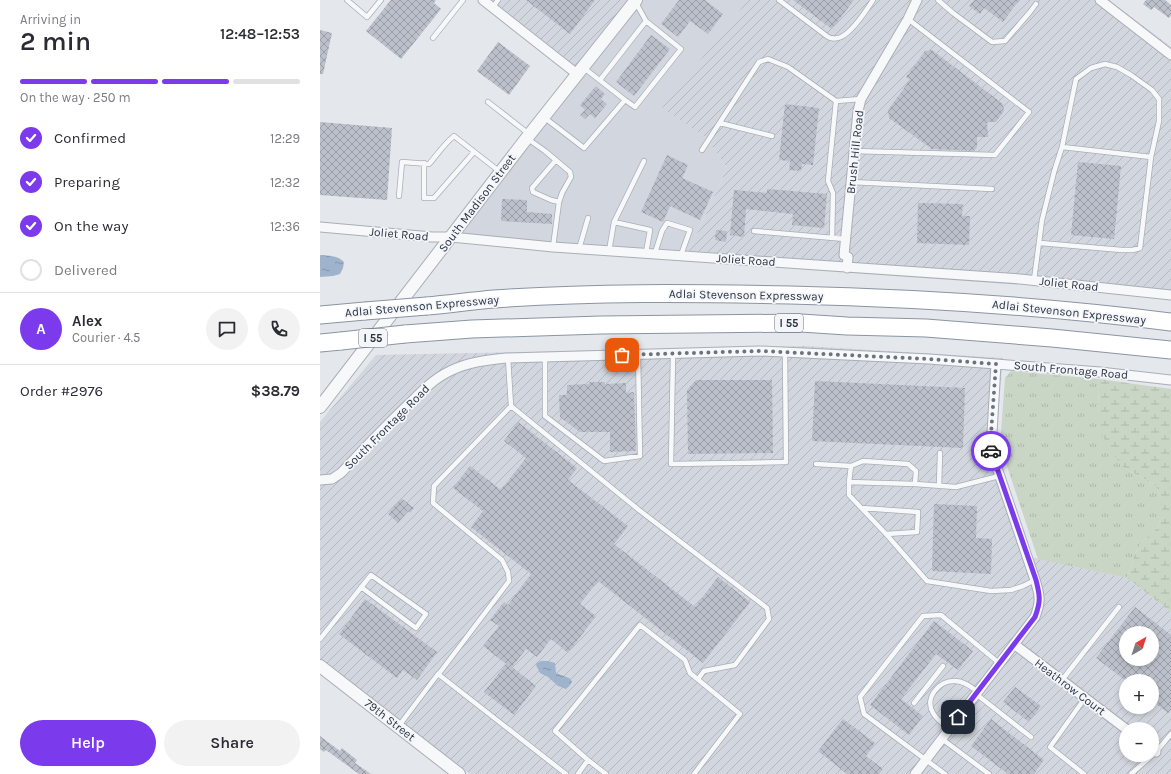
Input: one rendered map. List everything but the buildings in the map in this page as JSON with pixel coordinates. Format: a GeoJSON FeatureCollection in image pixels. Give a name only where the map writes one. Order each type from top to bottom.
{"type":"FeatureCollection","features":[{"type":"Feature","properties":{"kind":"highway","name":"Adlai Stevenson Expressway"},"geometry":{"type":"LineString","coordinates":[[320,316],[494,299],[688,293],[928,300],[1049,309],[1171,322]]}},
{"type":"Feature","properties":{"kind":"highway","name":"I 55"},"geometry":{"type":"LineString","coordinates":[[320,343],[472,329],[602,324],[801,323],[926,328],[1052,338],[1171,350]]}},
{"type":"Feature","properties":{"kind":"street"},"geometry":{"type":"LineString","coordinates":[[483,0],[496,4],[580,70]]}},
{"type":"Feature","properties":{"kind":"street","name":"South Madison Street"},"geometry":{"type":"LineString","coordinates":[[320,407],[635,0]]}},
{"type":"Feature","properties":{"kind":"street","name":"Brush Hill Road"},"geometry":{"type":"LineString","coordinates":[[847,268],[848,257],[844,255],[845,239],[858,111],[861,100],[908,19],[917,0]]}},
{"type":"Feature","properties":{"kind":"street"},"geometry":{"type":"LineString","coordinates":[[1100,0],[1171,55]]}},
{"type":"Feature","properties":{"kind":"street","name":"Joliet Road"},"geometry":{"type":"LineString","coordinates":[[320,227],[432,237],[452,237],[579,249],[1034,280],[1171,295]]}},
{"type":"Feature","properties":{"kind":"street","name":"South Frontage Road"},"geometry":{"type":"LineString","coordinates":[[320,480],[332,479],[341,473],[392,419],[434,380],[465,364],[483,360],[760,351],[929,359],[1100,372],[1171,380]]}},
{"type":"Feature","properties":{"kind":"street"},"geometry":{"type":"LineString","coordinates":[[915,774],[1035,617],[1039,604],[1040,595],[1036,580],[991,450],[996,364]]}},
{"type":"Feature","properties":{"kind":"street","name":"Heathrow Court"},"geometry":{"type":"LineString","coordinates":[[1014,644],[1119,724]]}},
{"type":"Feature","properties":{"kind":"street","name":"79th Street"},"geometry":{"type":"LineString","coordinates":[[320,666],[459,774]]}},
{"type":"Feature","properties":{"kind":"lane"},"geometry":{"type":"LineString","coordinates":[[347,0],[367,17],[380,0]]}},
{"type":"Feature","properties":{"kind":"lane"},"geometry":{"type":"LineString","coordinates":[[433,38],[463,0]]}},
{"type":"Feature","properties":{"kind":"lane"},"geometry":{"type":"LineString","coordinates":[[580,70],[600,80],[634,107],[681,49],[646,21],[635,0]]}},
{"type":"Feature","properties":{"kind":"lane"},"geometry":{"type":"LineString","coordinates":[[779,0],[828,37],[833,39],[843,36],[852,28],[873,0]]}},
{"type":"Feature","properties":{"kind":"lane"},"geometry":{"type":"LineString","coordinates":[[938,0],[992,42],[1005,41],[1036,4]]}},
{"type":"Feature","properties":{"kind":"lane"},"geometry":{"type":"LineString","coordinates":[[854,151],[995,155],[1029,112],[908,19]]}},
{"type":"Feature","properties":{"kind":"lane"},"geometry":{"type":"LineString","coordinates":[[600,80],[646,21]]}},
{"type":"Feature","properties":{"kind":"lane"},"geometry":{"type":"LineString","coordinates":[[702,150],[759,62],[768,58],[788,67],[836,101],[861,100]]}},
{"type":"Feature","properties":{"kind":"lane"},"geometry":{"type":"LineString","coordinates":[[1034,280],[1042,220],[1062,147],[1076,79],[1091,68],[1105,64],[1116,67],[1152,90],[1159,99],[1158,121],[1151,157],[1140,248],[1133,250],[1122,250],[1040,243]]}},
{"type":"Feature","properties":{"kind":"lane"},"geometry":{"type":"LineString","coordinates":[[543,117],[584,148],[625,100]]}},
{"type":"Feature","properties":{"kind":"lane"},"geometry":{"type":"LineString","coordinates":[[832,238],[833,193],[828,181],[836,101]]}},
{"type":"Feature","properties":{"kind":"lane"},"geometry":{"type":"LineString","coordinates":[[488,102],[570,172],[571,177],[559,202],[553,247]]}},
{"type":"Feature","properties":{"kind":"lane"},"geometry":{"type":"LineString","coordinates":[[720,123],[772,136]]}},
{"type":"Feature","properties":{"kind":"lane"},"geometry":{"type":"LineString","coordinates":[[400,196],[402,162],[428,164],[439,154],[446,143],[454,136],[501,172]]}},
{"type":"Feature","properties":{"kind":"lane"},"geometry":{"type":"LineString","coordinates":[[1062,147],[1151,157]]}},
{"type":"Feature","properties":{"kind":"lane"},"geometry":{"type":"LineString","coordinates":[[424,164],[424,198],[434,198],[474,152]]}},
{"type":"Feature","properties":{"kind":"lane"},"geometry":{"type":"LineString","coordinates":[[556,160],[532,188],[533,192],[559,202]]}},
{"type":"Feature","properties":{"kind":"lane"},"geometry":{"type":"LineString","coordinates":[[609,251],[614,222],[644,161]]}},
{"type":"Feature","properties":{"kind":"lane"},"geometry":{"type":"LineString","coordinates":[[851,182],[992,189]]}},
{"type":"Feature","properties":{"kind":"lane"},"geometry":{"type":"LineString","coordinates":[[579,249],[588,218]]}},
{"type":"Feature","properties":{"kind":"lane"},"geometry":{"type":"LineString","coordinates":[[614,222],[650,230],[646,253]]}},
{"type":"Feature","properties":{"kind":"lane"},"geometry":{"type":"LineString","coordinates":[[655,254],[662,230],[667,223],[690,230],[681,255]]}},
{"type":"Feature","properties":{"kind":"lane"},"geometry":{"type":"LineString","coordinates":[[754,231],[845,239]]}},
{"type":"Feature","properties":{"kind":"lane"},"geometry":{"type":"LineString","coordinates":[[673,354],[671,464],[786,462],[784,352]]}},
{"type":"Feature","properties":{"kind":"lane"},"geometry":{"type":"LineString","coordinates":[[545,357],[545,416],[604,461],[640,456],[638,355]]}},
{"type":"Feature","properties":{"kind":"lane"},"geometry":{"type":"LineString","coordinates":[[508,358],[511,406],[639,510],[768,608],[769,619],[735,665],[704,671],[698,679]]}},
{"type":"Feature","properties":{"kind":"lane"},"geometry":{"type":"LineString","coordinates":[[398,727],[509,581],[508,572],[502,560],[433,503],[434,486],[511,406]]}},
{"type":"Feature","properties":{"kind":"lane"},"geometry":{"type":"LineString","coordinates":[[939,486],[940,453]]}},
{"type":"Feature","properties":{"kind":"lane"},"geometry":{"type":"LineString","coordinates":[[816,464],[850,466],[863,461],[908,464],[916,472],[915,484]]}},
{"type":"Feature","properties":{"kind":"lane"},"geometry":{"type":"LineString","coordinates":[[850,466],[849,495],[927,580],[991,591],[1011,590],[1036,580]]}},
{"type":"Feature","properties":{"kind":"lane"},"geometry":{"type":"LineString","coordinates":[[850,482],[956,487],[999,476]]}},
{"type":"Feature","properties":{"kind":"lane"},"geometry":{"type":"LineString","coordinates":[[862,508],[918,512],[917,532],[886,534]]}},
{"type":"Feature","properties":{"kind":"lane"},"geometry":{"type":"LineString","coordinates":[[320,639],[371,575],[426,614],[416,628],[362,587]]}},
{"type":"Feature","properties":{"kind":"lane"},"geometry":{"type":"LineString","coordinates":[[1062,680],[1119,607]]}},
{"type":"Feature","properties":{"kind":"lane"},"geometry":{"type":"LineString","coordinates":[[945,774],[864,714],[860,697],[923,616],[941,615],[999,663]]}},
{"type":"Feature","properties":{"kind":"lane"},"geometry":{"type":"LineString","coordinates":[[606,774],[555,731],[640,625],[685,660],[690,673],[740,714],[694,774]]}},
{"type":"Feature","properties":{"kind":"lane"},"geometry":{"type":"LineString","coordinates":[[914,704],[943,666]]}},
{"type":"Feature","properties":{"kind":"lane"},"geometry":{"type":"LineString","coordinates":[[438,675],[566,774]]}},
{"type":"Feature","properties":{"kind":"lane"},"geometry":{"type":"LineString","coordinates":[[950,729],[933,713],[930,701],[935,690],[943,683],[953,680],[966,684],[1032,737]]}},
{"type":"Feature","properties":{"kind":"lane"},"geometry":{"type":"LineString","coordinates":[[928,685],[935,690]]}},
{"type":"Feature","properties":{"kind":"lane"},"geometry":{"type":"LineString","coordinates":[[1084,774],[1050,747],[1086,698]]}},
{"type":"Feature","properties":{"kind":"lane"},"geometry":{"type":"LineString","coordinates":[[1159,746],[1171,734]]}},
{"type":"Feature","properties":{"kind":"lane"},"geometry":{"type":"LineString","coordinates":[[942,739],[989,774]]}},
{"type":"Feature","properties":{"kind":"lane"},"geometry":{"type":"LineString","coordinates":[[578,774],[588,760]]}},
{"type":"Feature","properties":{"kind":"lane"},"geometry":{"type":"LineString","coordinates":[[1131,774],[1143,762]]}},
{"type":"Feature","properties":{"kind":"shaded area"},"geometry":{"type":"Polygon","coordinates":[[[492,0],[627,0],[575,66],[492,0]]]}},
{"type":"Feature","properties":{"kind":"shaded area"},"geometry":{"type":"Polygon","coordinates":[[[643,0],[748,0],[663,108],[706,138],[727,168],[689,251],[458,234],[643,0]]]}},
{"type":"Feature","properties":{"kind":"shaded area"},"geometry":{"type":"Polygon","coordinates":[[[748,0],[1109,0],[1171,47],[1171,297],[1031,277],[689,251],[727,168],[706,138],[662,108],[748,0]]]}},
{"type":"Feature","properties":{"kind":"shaded area"},"geometry":{"type":"Polygon","coordinates":[[[805,346],[1003,358],[995,452],[1031,557],[1127,578],[1171,612],[1171,774],[470,774],[320,659],[320,422],[376,355],[805,346]]]}},
{"type":"Feature","properties":{"kind":"green space"},"geometry":{"type":"Polygon","coordinates":[[[1011,371],[1099,379],[1098,411],[1121,466],[1155,485],[1162,499],[1162,517],[1157,528],[1142,542],[1134,556],[1127,578],[1038,559],[1000,445],[1005,378],[1011,371]]]}},
{"type":"Feature","properties":{"kind":"green space"},"geometry":{"type":"Polygon","coordinates":[[[1099,379],[1171,389],[1171,612],[1127,578],[1134,556],[1142,542],[1157,528],[1162,517],[1162,499],[1155,485],[1121,466],[1102,435],[1098,411],[1099,379]]]}},
{"type":"Feature","properties":{"kind":"water"},"geometry":{"type":"Polygon","coordinates":[[[320,255],[336,257],[344,262],[340,274],[320,277],[320,255]]]}},
{"type":"Feature","properties":{"kind":"water"},"geometry":{"type":"Polygon","coordinates":[[[541,661],[555,663],[556,673],[569,678],[572,681],[571,684],[566,689],[558,686],[548,677],[540,673],[536,665],[541,661]]]}},
{"type":"Feature","properties":{"kind":"way so far"},"geometry":{"type":"LineString","coordinates":[[622,355],[760,351],[929,359],[996,364],[991,451]]}},
{"type":"Feature","properties":{"kind":"route"},"geometry":{"type":"LineString","coordinates":[[958,717],[1035,617],[1039,604],[1040,595],[1036,580],[991,451]]}}]}
